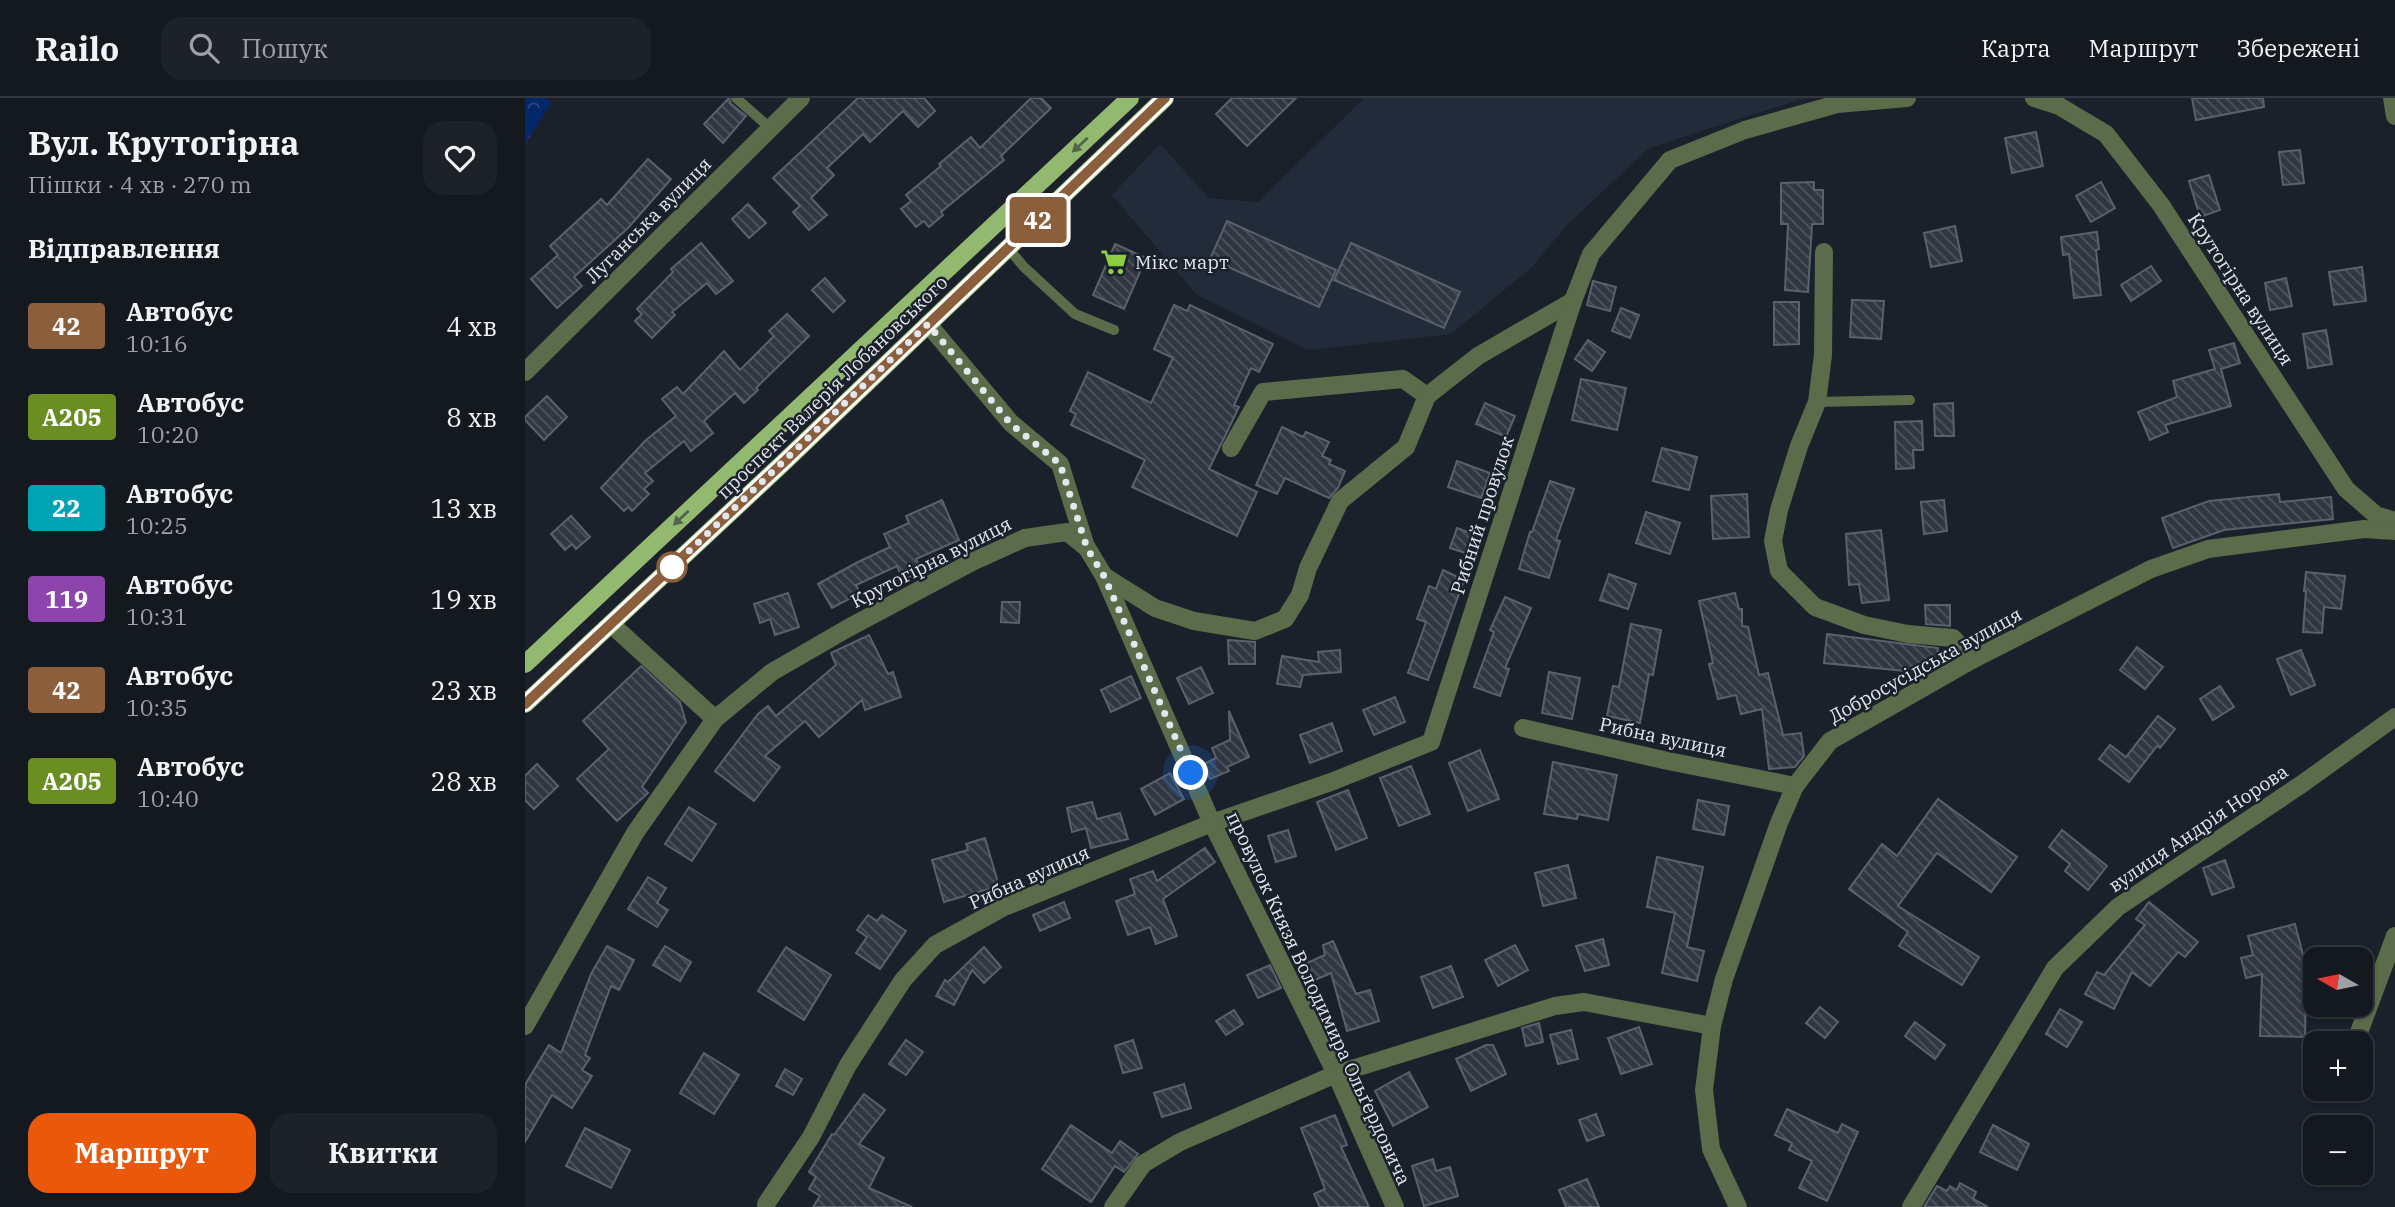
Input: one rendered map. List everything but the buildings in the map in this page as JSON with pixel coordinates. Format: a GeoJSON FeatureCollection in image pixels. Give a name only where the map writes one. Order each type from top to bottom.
{"type":"FeatureCollection","features":[{"type":"Feature","properties":{"kind":"main road","name":"проспект Валерія Лобановського"},"geometry":{"type":"LineString","coordinates":[[525,664],[1130,98]]}},
{"type":"Feature","properties":{"kind":"main road","name":"проспект Валерія Лобановського"},"geometry":{"type":"LineString","coordinates":[[525,704],[1115,149],[1165,98]]}},
{"type":"Feature","properties":{"kind":"street","name":"Луганська вулиця"},"geometry":{"type":"LineString","coordinates":[[525,372],[800,98]]}},
{"type":"Feature","properties":{"kind":"street"},"geometry":{"type":"LineString","coordinates":[[928,324],[1011,424],[1060,464],[1087,548],[1104,576],[1156,608],[1194,621],[1255,631],[1285,619],[1300,596],[1308,568],[1340,501],[1406,447],[1427,396],[1478,356],[1573,302],[1591,254],[1670,160],[1745,130],[1837,104],[1907,98]]}},
{"type":"Feature","properties":{"kind":"street","name":"Крутогірна вулиця"},"geometry":{"type":"LineString","coordinates":[[2035,98],[2059,106],[2106,134],[2161,205],[2346,489],[2376,514],[2395,521]]}},
{"type":"Feature","properties":{"kind":"street"},"geometry":{"type":"LineString","coordinates":[[2392,98],[2395,116]]}},
{"type":"Feature","properties":{"kind":"street"},"geometry":{"type":"LineString","coordinates":[[1824,252],[1823,355],[1817,402],[1799,446],[1779,510],[1773,541],[1779,571],[1815,607],[1864,625],[1908,634],[1953,638],[1972,660]]}},
{"type":"Feature","properties":{"kind":"street","name":"Рибний провулок"},"geometry":{"type":"LineString","coordinates":[[1431,742],[1573,302]]}},
{"type":"Feature","properties":{"kind":"street"},"geometry":{"type":"LineString","coordinates":[[1231,448],[1263,393],[1403,379],[1427,396]]}},
{"type":"Feature","properties":{"kind":"street","name":"Добросусідська вулиця"},"geometry":{"type":"LineString","coordinates":[[1738,1207],[1710,1149],[1704,1090],[1712,1026],[1724,979],[1760,874],[1795,786],[1830,741],[1972,660],[2151,569],[2209,548],[2364,529],[2395,531]]}},
{"type":"Feature","properties":{"kind":"street","name":"Крутогірна вулиця"},"geometry":{"type":"LineString","coordinates":[[525,1027],[635,834],[715,719],[772,671],[972,562],[1025,538],[1067,532],[1087,548]]}},
{"type":"Feature","properties":{"kind":"street","name":"провулок Князя Володимира Ольґердовича"},"geometry":{"type":"LineString","coordinates":[[1104,576],[1212,822],[1336,1074],[1395,1207]]}},
{"type":"Feature","properties":{"kind":"street"},"geometry":{"type":"LineString","coordinates":[[611,624],[715,719]]}},
{"type":"Feature","properties":{"kind":"street","name":"вулиця Андрія Норова"},"geometry":{"type":"LineString","coordinates":[[1911,1207],[2055,968],[2118,907],[2302,784],[2395,717]]}},
{"type":"Feature","properties":{"kind":"street","name":"Рибна вулиця"},"geometry":{"type":"LineString","coordinates":[[1523,728],[1795,786]]}},
{"type":"Feature","properties":{"kind":"street","name":"Рибна вулиця"},"geometry":{"type":"LineString","coordinates":[[763,1206],[811,1137],[848,1065],[903,980],[935,945],[1002,908],[1212,822],[1331,782],[1431,742]]}},
{"type":"Feature","properties":{"kind":"street"},"geometry":{"type":"LineString","coordinates":[[2359,1031],[2395,936]]}},
{"type":"Feature","properties":{"kind":"street"},"geometry":{"type":"LineString","coordinates":[[1113,1207],[1143,1164],[1180,1142],[1336,1074],[1555,1006],[1584,1002],[1712,1026]]}},
{"type":"Feature","properties":{"kind":"lane"},"geometry":{"type":"LineString","coordinates":[[736,98],[770,128]]}},
{"type":"Feature","properties":{"kind":"lane"},"geometry":{"type":"LineString","coordinates":[[1008,248],[1024,267],[1075,314],[1114,330]]}},
{"type":"Feature","properties":{"kind":"lane"},"geometry":{"type":"LineString","coordinates":[[1817,402],[1910,400]]}},
{"type":"Feature","properties":{"kind":"shaded area"},"geometry":{"type":"Polygon","coordinates":[[[1364,98],[1805,98],[1649,148],[1567,225],[1532,267],[1451,334],[1308,350],[1197,295],[1112,195],[1160,144],[1209,198],[1258,202],[1364,98]]]}},
{"type":"Feature","properties":{"kind":"green space"},"geometry":{"type":"Polygon","coordinates":[[[525,98],[547,98],[551,103],[525,144],[525,98]]]}},
{"type":"Feature","properties":{"kind":"bus line","name":"42"},"geometry":{"type":"LineString","coordinates":[[525,704],[1115,149],[1165,98]]}},
{"type":"Feature","properties":{"kind":"place","name":"Мікс март"},"geometry":{"type":"Point","coordinates":[1114,262]}},
{"type":"Feature","properties":{"kind":"route"},"geometry":{"type":"LineString","coordinates":[[672,567],[667,572],[928,324],[1011,424],[1060,464],[1087,548],[1104,576],[1191,773]]}}]}
